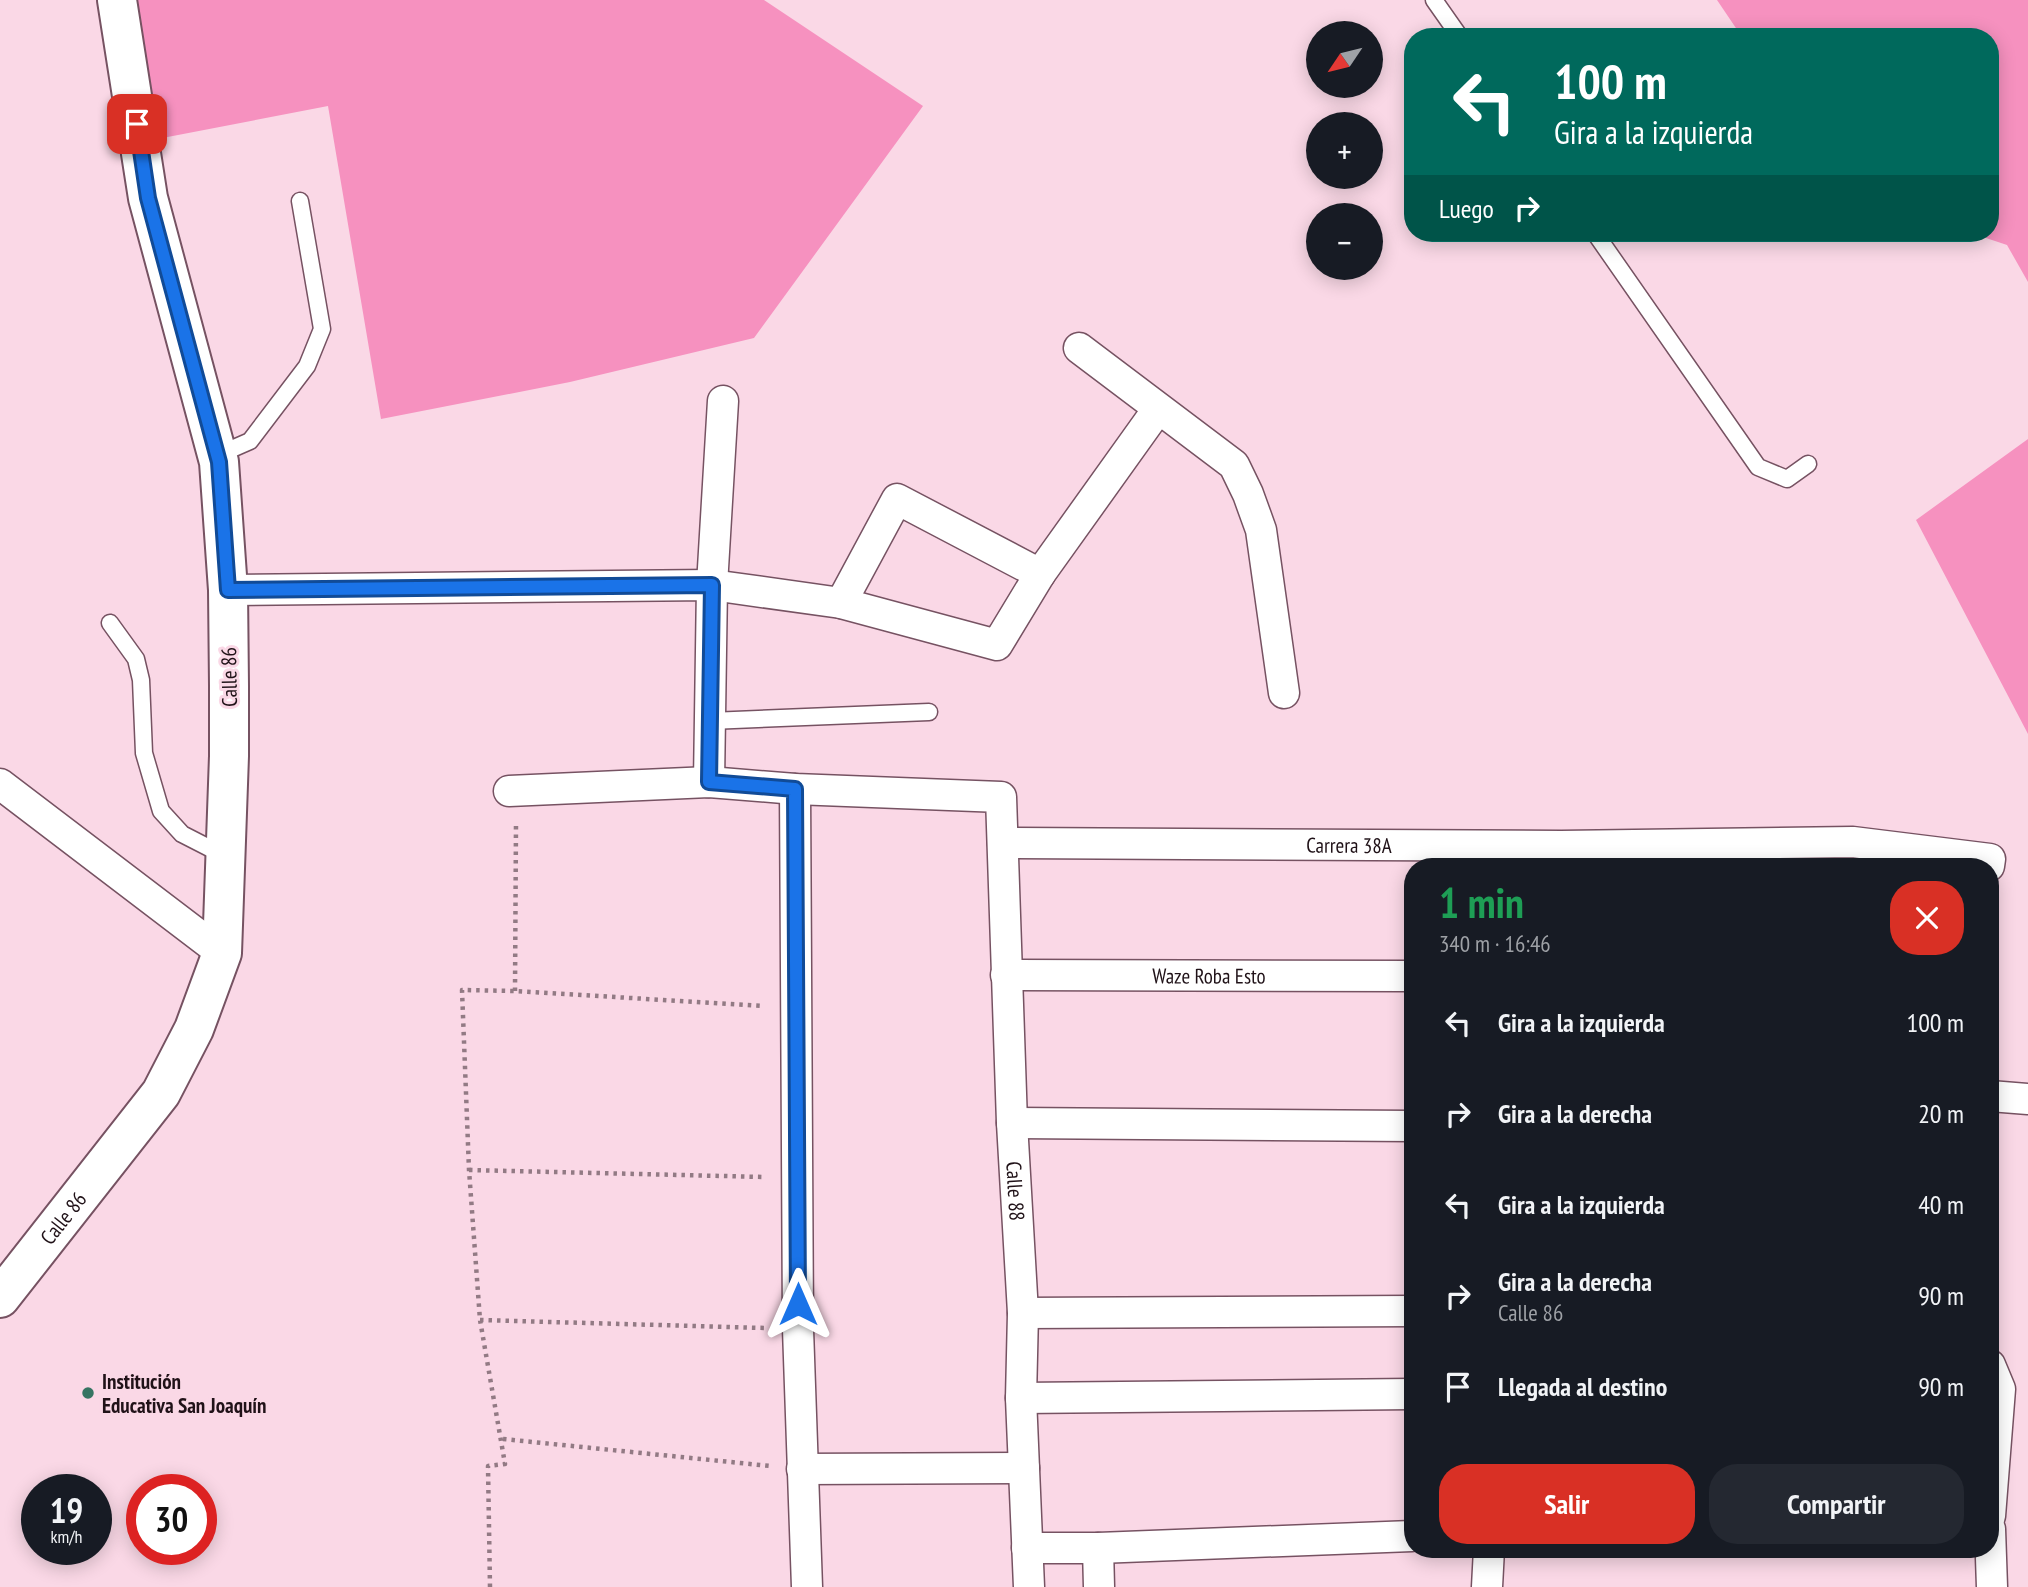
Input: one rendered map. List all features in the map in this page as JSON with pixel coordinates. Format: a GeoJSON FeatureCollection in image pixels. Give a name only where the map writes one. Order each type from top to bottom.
{"type":"FeatureCollection","features":[{"type":"Feature","properties":{"kind":"main road","name":"Calle 86"},"geometry":{"type":"LineString","coordinates":[[0,1298],[161,1093],[194,1029],[222,953],[229,756],[228,590],[219,462],[148,198],[117,0]]}},
{"type":"Feature","properties":{"kind":"street"},"geometry":{"type":"LineString","coordinates":[[1079,348],[1234,465],[1261,530],[1284,693]]}},
{"type":"Feature","properties":{"kind":"street"},"geometry":{"type":"LineString","coordinates":[[709,782],[712,585],[723,401]]}},
{"type":"Feature","properties":{"kind":"street"},"geometry":{"type":"LineString","coordinates":[[228,590],[712,585],[841,603],[997,645],[1040,574],[1158,409]]}},
{"type":"Feature","properties":{"kind":"street"},"geometry":{"type":"LineString","coordinates":[[841,603],[897,499],[1040,574]]}},
{"type":"Feature","properties":{"kind":"street"},"geometry":{"type":"LineString","coordinates":[[512,791],[709,782],[795,789],[798,1329],[807,1587]]}},
{"type":"Feature","properties":{"kind":"street"},"geometry":{"type":"LineString","coordinates":[[0,784],[222,953]]}},
{"type":"Feature","properties":{"kind":"street","name":"Calle 88"},"geometry":{"type":"LineString","coordinates":[[795,789],[1000,797],[1012,1123],[1023,1312],[1021,1398],[1029,1587]]}},
{"type":"Feature","properties":{"kind":"street","name":"Carrera 38A"},"geometry":{"type":"LineString","coordinates":[[1003,843],[1561,856],[1853,842],[1963,858]]}},
{"type":"Feature","properties":{"kind":"street","name":"Waze Roba Esto"},"geometry":{"type":"LineString","coordinates":[[1006,975],[1404,976]]}},
{"type":"Feature","properties":{"kind":"street"},"geometry":{"type":"LineString","coordinates":[[1999,1097],[2028,1099]]}},
{"type":"Feature","properties":{"kind":"street"},"geometry":{"type":"LineString","coordinates":[[1012,1123],[1404,1126]]}},
{"type":"Feature","properties":{"kind":"street"},"geometry":{"type":"LineString","coordinates":[[1023,1312],[1404,1311]]}},
{"type":"Feature","properties":{"kind":"street"},"geometry":{"type":"LineString","coordinates":[[1021,1398],[1404,1394]]}},
{"type":"Feature","properties":{"kind":"street"},"geometry":{"type":"LineString","coordinates":[[802,1469],[1024,1468]]}},
{"type":"Feature","properties":{"kind":"street"},"geometry":{"type":"LineString","coordinates":[[1027,1548],[1098,1548],[1404,1536]]}},
{"type":"Feature","properties":{"kind":"street"},"geometry":{"type":"LineString","coordinates":[[1098,1548],[1099,1587]]}},
{"type":"Feature","properties":{"kind":"street"},"geometry":{"type":"LineString","coordinates":[[1487,1587],[1489,1558]]}},
{"type":"Feature","properties":{"kind":"street"},"geometry":{"type":"LineString","coordinates":[[1991,1558],[1992,1587]]}},
{"type":"Feature","properties":{"kind":"lane"},"geometry":{"type":"LineString","coordinates":[[1434,0],[1454,28]]}},
{"type":"Feature","properties":{"kind":"lane"},"geometry":{"type":"LineString","coordinates":[[217,456],[250,441],[307,366],[322,330],[300,201]]}},
{"type":"Feature","properties":{"kind":"lane"},"geometry":{"type":"LineString","coordinates":[[1601,242],[1758,467],[1787,479],[1808,464]]}},
{"type":"Feature","properties":{"kind":"lane"},"geometry":{"type":"LineString","coordinates":[[110,623],[136,659],[141,680],[144,753],[161,811],[182,834],[225,856]]}},
{"type":"Feature","properties":{"kind":"lane"},"geometry":{"type":"LineString","coordinates":[[710,721],[929,712]]}},
{"type":"Feature","properties":{"kind":"path"},"geometry":{"type":"LineString","coordinates":[[512,791],[515,990]]}},
{"type":"Feature","properties":{"kind":"path"},"geometry":{"type":"LineString","coordinates":[[490,1587],[488,1466],[506,1464],[480,1320],[469,1170],[462,990],[515,990],[796,1008]]}},
{"type":"Feature","properties":{"kind":"path"},"geometry":{"type":"LineString","coordinates":[[469,1170],[797,1178]]}},
{"type":"Feature","properties":{"kind":"path"},"geometry":{"type":"LineString","coordinates":[[480,1320],[798,1329]]}},
{"type":"Feature","properties":{"kind":"path"},"geometry":{"type":"LineString","coordinates":[[503,1439],[802,1469]]}},
{"type":"Feature","properties":{"kind":"shaded area"},"geometry":{"type":"Polygon","coordinates":[[[130,0],[764,0],[923,106],[754,338],[570,382],[381,419],[328,106],[152,140],[130,0]]]}},
{"type":"Feature","properties":{"kind":"shaded area"},"geometry":{"type":"Polygon","coordinates":[[[1717,0],[2028,0],[2028,282],[2007,245],[1998,242],[1999,28],[1736,28],[1717,0]]]}},
{"type":"Feature","properties":{"kind":"shaded area"},"geometry":{"type":"Polygon","coordinates":[[[2028,439],[2028,734],[1916,520],[2028,439]]]}},
{"type":"Feature","properties":{"kind":"place","name":"Institución Educativa San Joaquín"},"geometry":{"type":"Point","coordinates":[88,1393]}},
{"type":"Feature","properties":{"kind":"route"},"geometry":{"type":"LineString","coordinates":[[137,124],[148,198],[219,462],[228,590],[712,585],[709,782],[795,789],[798,1304]]}}]}
